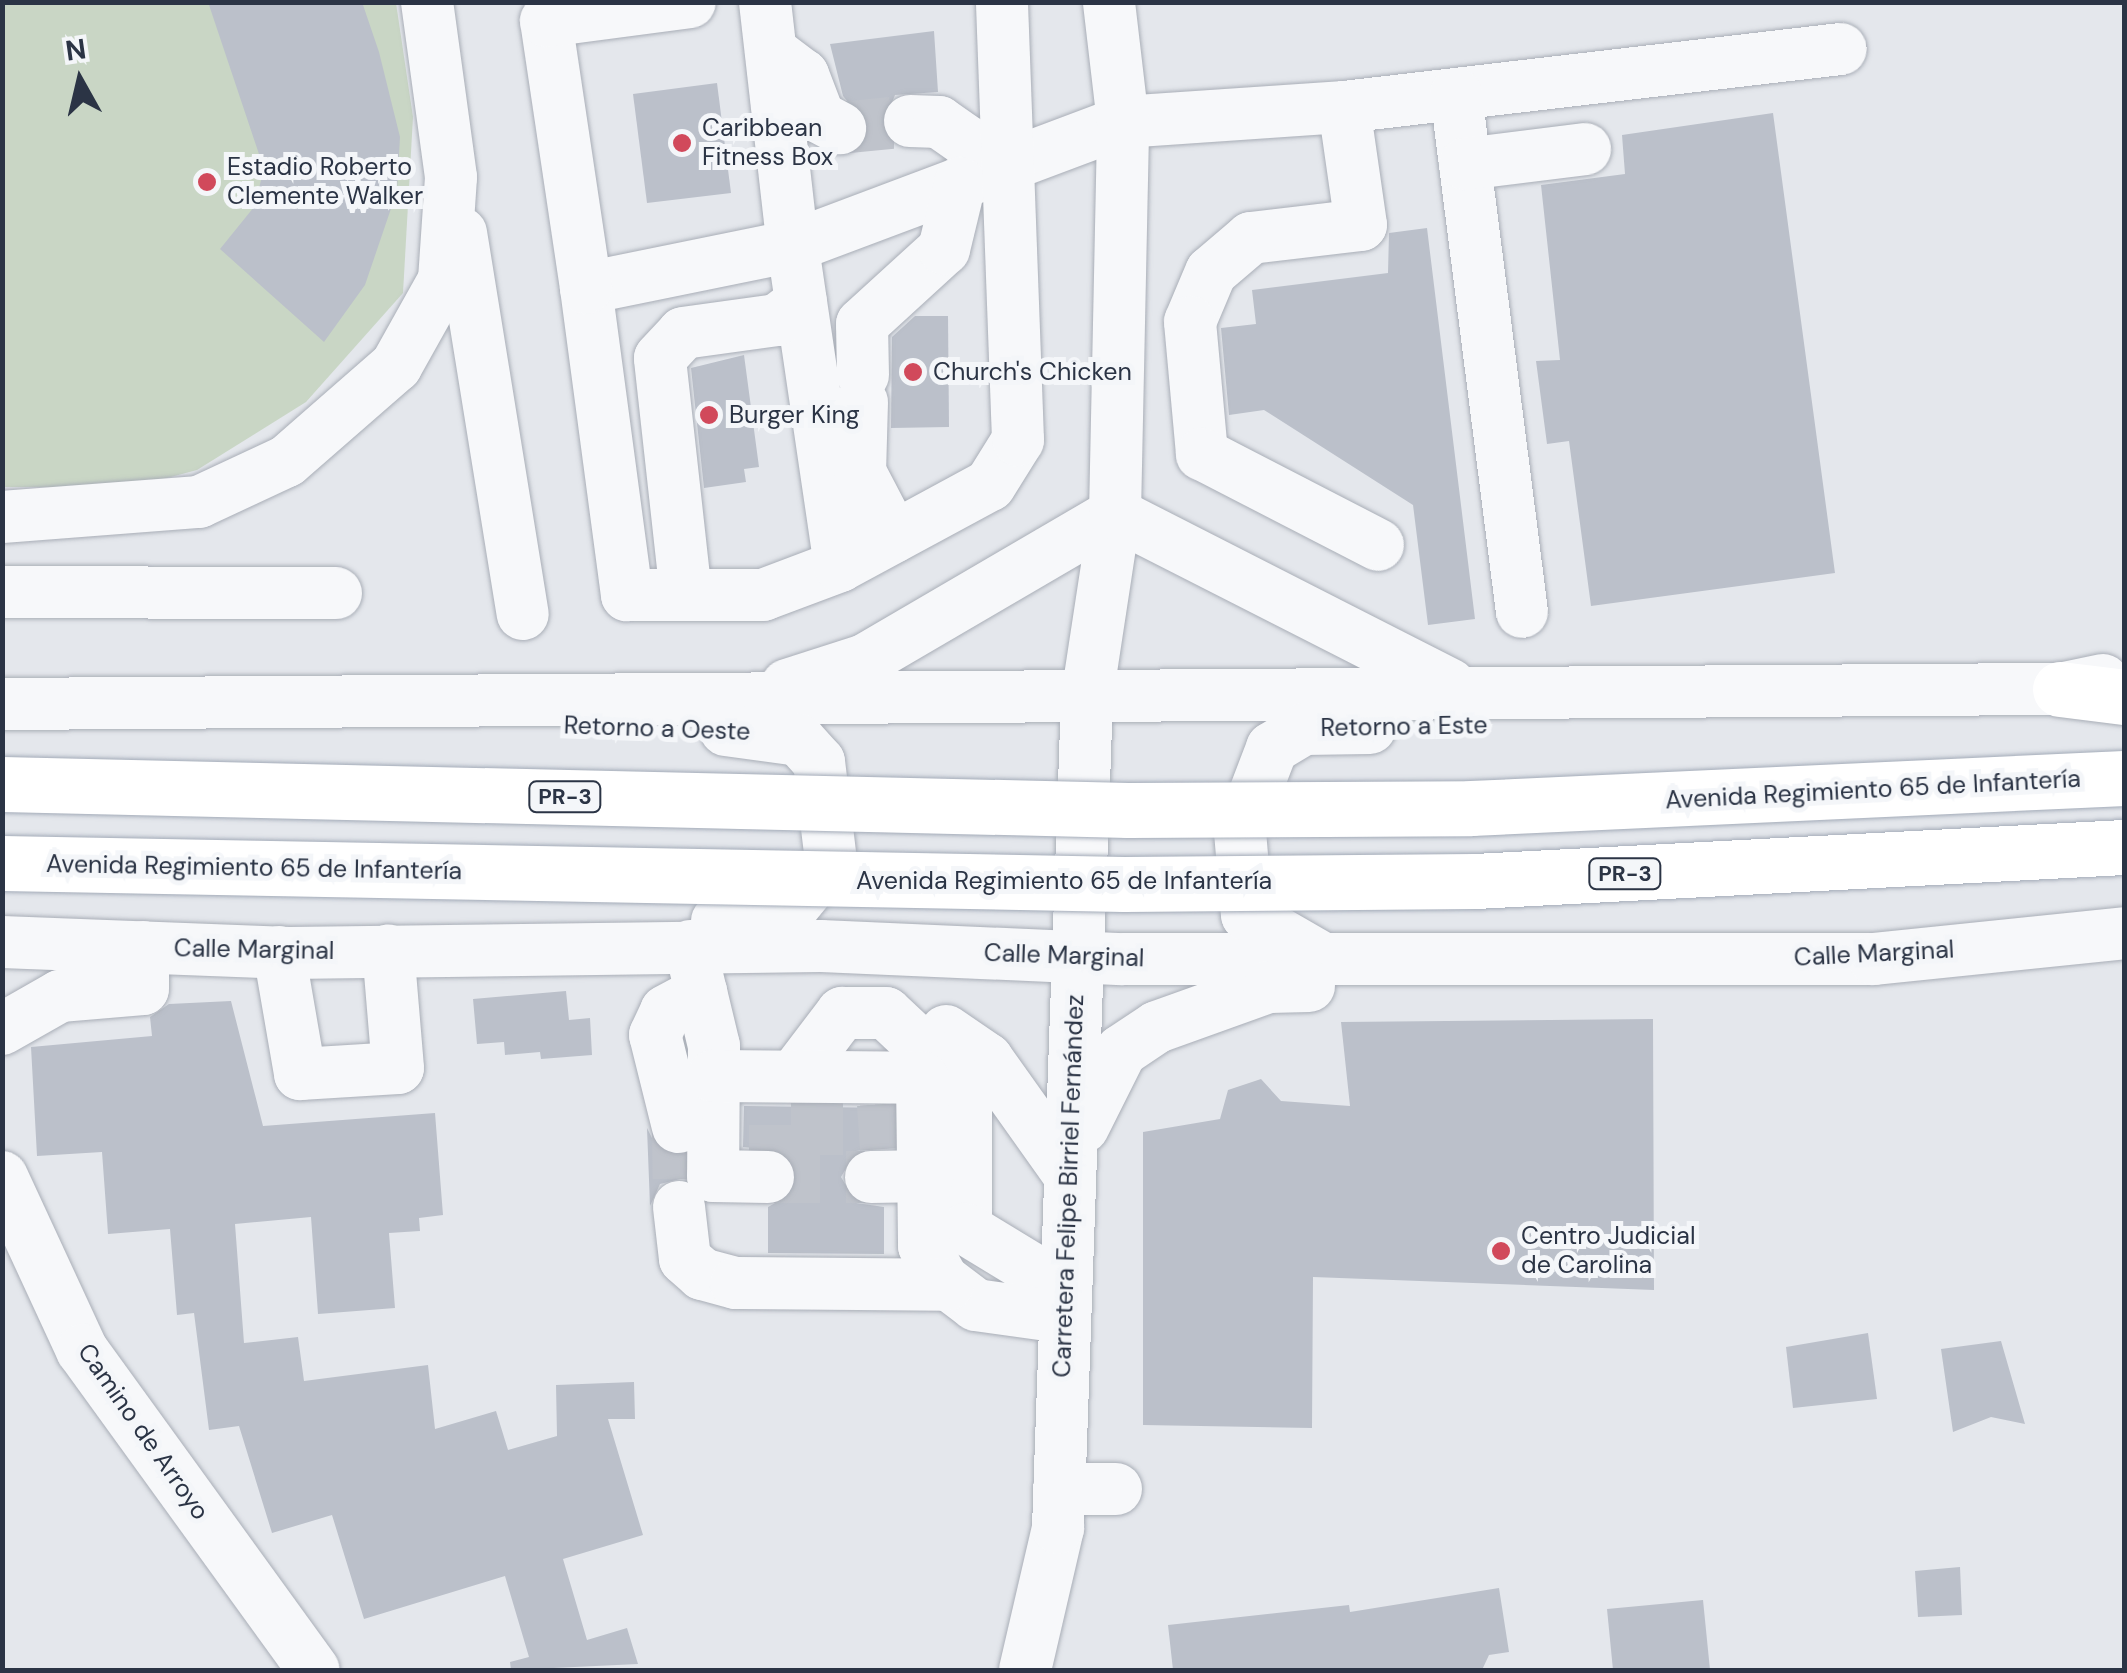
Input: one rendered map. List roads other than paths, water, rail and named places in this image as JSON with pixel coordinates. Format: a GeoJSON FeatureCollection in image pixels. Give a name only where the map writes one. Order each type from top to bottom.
{"type":"FeatureCollection","features":[{"type":"Feature","properties":{"kind":"main road"},"geometry":{"type":"LineString","coordinates":[[2060,688],[2124,698]]}},
{"type":"Feature","properties":{"kind":"main road","name":"Avenida Regimiento 65 de Infantería"},"geometry":{"type":"LineString","coordinates":[[2,784],[1128,810],[1471,808],[2124,778]]}},
{"type":"Feature","properties":{"kind":"main road","name":"Avenida Regimiento 65 de Infantería"},"geometry":{"type":"LineString","coordinates":[[2,863],[1144,884],[1475,881],[2124,847]]}},
{"type":"Feature","properties":{"kind":"street"},"geometry":{"type":"LineString","coordinates":[[426,2],[523,614]]}},
{"type":"Feature","properties":{"kind":"street"},"geometry":{"type":"LineString","coordinates":[[690,2],[546,21],[627,595],[763,595],[840,566],[990,485],[1018,440],[985,173],[1002,2]]}},
{"type":"Feature","properties":{"kind":"street","name":"Carretera Felipe Birriel Fernández"},"geometry":{"type":"LineString","coordinates":[[1025,1670],[1059,1489],[1066,1170],[1088,697],[1115,514],[1123,122],[1109,2]]}},
{"type":"Feature","properties":{"kind":"street"},"geometry":{"type":"LineString","coordinates":[[768,26],[803,75],[819,116],[840,128]]}},
{"type":"Feature","properties":{"kind":"street"},"geometry":{"type":"LineString","coordinates":[[768,26],[801,302],[840,566]]}},
{"type":"Feature","properties":{"kind":"street"},"geometry":{"type":"LineString","coordinates":[[586,288],[794,246],[1123,122],[1344,107],[1841,49]]}},
{"type":"Feature","properties":{"kind":"street"},"geometry":{"type":"LineString","coordinates":[[1456,94],[1522,612]]}},
{"type":"Feature","properties":{"kind":"street"},"geometry":{"type":"LineString","coordinates":[[1344,107],[1361,225],[1251,238],[1211,272],[1190,322],[1202,454],[1378,545]]}},
{"type":"Feature","properties":{"kind":"street"},"geometry":{"type":"LineString","coordinates":[[910,121],[939,122],[968,142],[985,173]]}},
{"type":"Feature","properties":{"kind":"street"},"geometry":{"type":"LineString","coordinates":[[1465,164],[1585,149]]}},
{"type":"Feature","properties":{"kind":"street"},"geometry":{"type":"LineString","coordinates":[[894,537],[860,472],[862,324],[944,248],[985,173]]}},
{"type":"Feature","properties":{"kind":"street"},"geometry":{"type":"LineString","coordinates":[[2,517],[199,502],[287,461],[396,366],[444,280],[452,177]]}},
{"type":"Feature","properties":{"kind":"street"},"geometry":{"type":"LineString","coordinates":[[686,596],[660,358],[684,333],[777,320],[801,302]]}},
{"type":"Feature","properties":{"kind":"street"},"geometry":{"type":"LineString","coordinates":[[734,703],[865,660],[1115,514],[1468,693]]}},
{"type":"Feature","properties":{"kind":"street"},"geometry":{"type":"LineString","coordinates":[[2,592],[336,593]]}},
{"type":"Feature","properties":{"kind":"street"},"geometry":{"type":"LineString","coordinates":[[2,704],[734,703],[1620,689],[2060,688],[2124,676]]}},
{"type":"Feature","properties":{"kind":"street","name":"Retorno a Este"},"geometry":{"type":"LineString","coordinates":[[1324,959],[1247,915],[1240,832],[1272,748],[1304,729],[1517,726],[1620,689]]}},
{"type":"Feature","properties":{"kind":"street","name":"Retorno a Oeste"},"geometry":{"type":"LineString","coordinates":[[438,703],[616,732],[750,729],[798,740],[819,762],[831,861],[793,907],[548,946]]}},
{"type":"Feature","properties":{"kind":"street","name":"Calle Marginal"},"geometry":{"type":"LineString","coordinates":[[2,942],[279,952],[548,946],[696,969],[821,946],[1077,956],[1324,959],[1874,958],[2124,933]]}},
{"type":"Feature","properties":{"kind":"street"},"geometry":{"type":"LineString","coordinates":[[821,946],[987,1059],[1066,1170]]}},
{"type":"Feature","properties":{"kind":"street"},"geometry":{"type":"LineString","coordinates":[[2,1028],[60,996],[143,989],[142,947]]}},
{"type":"Feature","properties":{"kind":"street"},"geometry":{"type":"LineString","coordinates":[[279,952],[300,1074],[398,1068],[388,950]]}},
{"type":"Feature","properties":{"kind":"street"},"geometry":{"type":"LineString","coordinates":[[1066,1170],[1102,1081],[1121,1051],[1157,1028],[1268,987],[1488,984],[1551,959]]}},
{"type":"Feature","properties":{"kind":"street"},"geometry":{"type":"LineString","coordinates":[[696,969],[692,1084],[713,1176],[768,1177]]}},
{"type":"Feature","properties":{"kind":"street"},"geometry":{"type":"LineString","coordinates":[[842,1013],[886,1014],[966,1088],[966,1229],[1063,1303],[976,1305],[948,1285],[847,1113],[842,1013]]}},
{"type":"Feature","properties":{"kind":"street"},"geometry":{"type":"LineString","coordinates":[[692,1084],[847,1113]]}},
{"type":"Feature","properties":{"kind":"street","name":"Camino de Arroyo"},"geometry":{"type":"LineString","coordinates":[[2,1177],[82,1350],[314,1670]]}},
{"type":"Feature","properties":{"kind":"street"},"geometry":{"type":"LineString","coordinates":[[679,1207],[686,1259],[702,1274],[736,1283],[948,1285]]}},
{"type":"Feature","properties":{"kind":"street"},"geometry":{"type":"LineString","coordinates":[[1059,1489],[1116,1489]]}},
{"type":"Feature","properties":{"kind":"tunnel"},"geometry":{"type":"LineString","coordinates":[[840,128],[910,121]]}},
{"type":"Feature","properties":{"kind":"tunnel"},"geometry":{"type":"LineString","coordinates":[[817,1103],[817,1177]]}},
{"type":"Feature","properties":{"kind":"tunnel"},"geometry":{"type":"LineString","coordinates":[[775,1104],[775,1177]]}},
{"type":"Feature","properties":{"kind":"tunnel"},"geometry":{"type":"LineString","coordinates":[[883,1104],[886,1149]]}},
{"type":"Feature","properties":{"kind":"tunnel"},"geometry":{"type":"LineString","coordinates":[[678,1127],[679,1207]]}},
{"type":"Feature","properties":{"kind":"tunnel"},"geometry":{"type":"LineString","coordinates":[[768,1177],[871,1177]]}},
{"type":"Feature","properties":{"kind":"place","name":"Caribbean Fitness Box"},"geometry":{"type":"Point","coordinates":[682,143]}},
{"type":"Feature","properties":{"kind":"place","name":"Estadio Roberto Clemente Walker"},"geometry":{"type":"Point","coordinates":[207,182]}},
{"type":"Feature","properties":{"kind":"place","name":"Church's Chicken"},"geometry":{"type":"Point","coordinates":[913,372]}},
{"type":"Feature","properties":{"kind":"place","name":"Burger King"},"geometry":{"type":"Point","coordinates":[709,415]}},
{"type":"Feature","properties":{"kind":"place","name":"Centro Judicial de Carolina"},"geometry":{"type":"Point","coordinates":[1501,1251]}}]}
